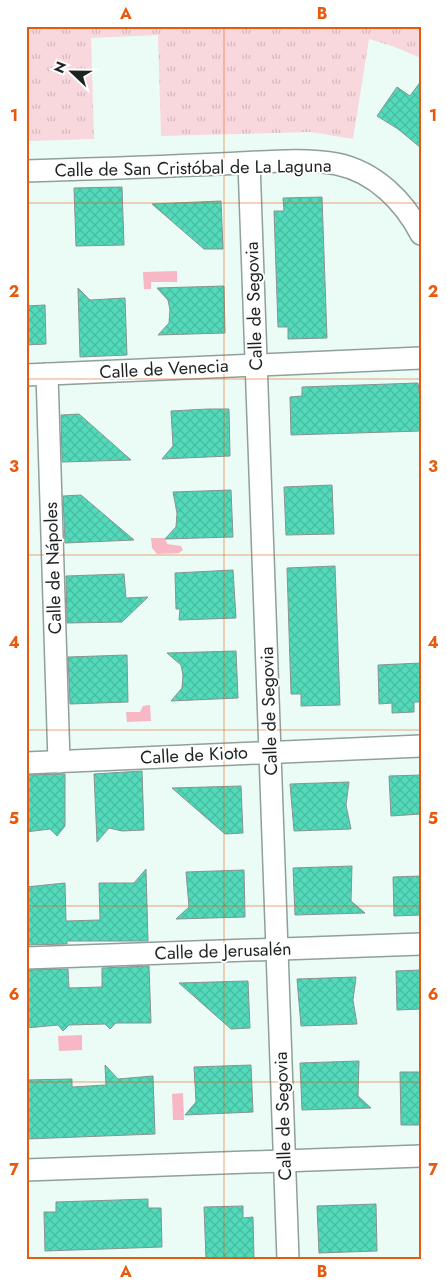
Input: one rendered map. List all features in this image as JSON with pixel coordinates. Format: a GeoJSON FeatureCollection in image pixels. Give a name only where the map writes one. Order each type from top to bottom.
{"type":"FeatureCollection","features":[{"type":"Feature","properties":{"kind":"street","name":"Calle de San Cristóbal de La Laguna"},"geometry":{"type":"LineString","coordinates":[[26,171],[249,163],[309,162],[337,164],[355,170],[382,185],[412,217],[421,234]]}},
{"type":"Feature","properties":{"kind":"street","name":"Calle de Segovia"},"geometry":{"type":"LineString","coordinates":[[249,163],[288,1259]]}},
{"type":"Feature","properties":{"kind":"street","name":"Calle de Venecia"},"geometry":{"type":"LineString","coordinates":[[36,374],[421,358]]}},
{"type":"Feature","properties":{"kind":"street","name":"Calle de Nápoles"},"geometry":{"type":"LineString","coordinates":[[36,374],[59,762]]}},
{"type":"Feature","properties":{"kind":"street","name":"Calle de Kioto"},"geometry":{"type":"LineString","coordinates":[[26,763],[421,746]]}},
{"type":"Feature","properties":{"kind":"street","name":"Calle de Jerusalén"},"geometry":{"type":"LineString","coordinates":[[26,958],[421,944]]}},
{"type":"Feature","properties":{"kind":"street"},"geometry":{"type":"LineString","coordinates":[[26,1170],[421,1156]]}},
{"type":"Feature","properties":{"kind":"green space"},"geometry":{"type":"Polygon","coordinates":[[[26,26],[421,26],[421,58],[369,39],[353,139],[311,132],[161,136],[158,35],[91,38],[94,139],[27,141],[26,26]]]}},
{"type":"Feature","properties":{"kind":"shaded area"},"geometry":{"type":"Polygon","coordinates":[[[177,271],[177,282],[151,282],[151,289],[144,289],[143,272],[177,271]]]}},
{"type":"Feature","properties":{"kind":"shaded area"},"geometry":{"type":"Polygon","coordinates":[[[151,538],[165,538],[167,544],[181,546],[183,550],[179,553],[157,554],[152,548],[151,538]]]}},
{"type":"Feature","properties":{"kind":"shaded area"},"geometry":{"type":"Polygon","coordinates":[[[150,705],[151,721],[127,722],[126,712],[140,712],[143,706],[150,705]]]}},
{"type":"Feature","properties":{"kind":"shaded area"},"geometry":{"type":"Polygon","coordinates":[[[82,1035],[82,1050],[59,1051],[58,1036],[82,1035]]]}},
{"type":"Feature","properties":{"kind":"shaded area"},"geometry":{"type":"Polygon","coordinates":[[[183,1093],[184,1120],[173,1120],[172,1094],[183,1093]]]}},
{"type":"Feature","properties":{"kind":"building"},"geometry":{"type":"Polygon","coordinates":[[[421,81],[421,148],[398,129],[377,116],[397,87],[410,96],[421,81]]]}},
{"type":"Feature","properties":{"kind":"building"},"geometry":{"type":"Polygon","coordinates":[[[122,187],[124,245],[76,246],[74,188],[122,187]]]}},
{"type":"Feature","properties":{"kind":"building"},"geometry":{"type":"Polygon","coordinates":[[[322,197],[327,338],[288,339],[288,327],[278,327],[274,211],[284,211],[283,198],[322,197]]]}},
{"type":"Feature","properties":{"kind":"building"},"geometry":{"type":"Polygon","coordinates":[[[221,201],[223,249],[204,249],[152,204],[221,201]]]}},
{"type":"Feature","properties":{"kind":"building"},"geometry":{"type":"Polygon","coordinates":[[[224,286],[225,333],[158,335],[169,323],[170,310],[168,300],[157,288],[224,286]]]}},
{"type":"Feature","properties":{"kind":"building"},"geometry":{"type":"Polygon","coordinates":[[[78,288],[90,300],[125,298],[127,355],[80,357],[78,288]]]}},
{"type":"Feature","properties":{"kind":"building"},"geometry":{"type":"Polygon","coordinates":[[[45,305],[46,344],[26,345],[26,306],[45,305]]]}},
{"type":"Feature","properties":{"kind":"building"},"geometry":{"type":"Polygon","coordinates":[[[418,383],[419,392],[421,392],[421,431],[291,435],[290,397],[302,396],[302,387],[418,383]]]}},
{"type":"Feature","properties":{"kind":"building"},"geometry":{"type":"Polygon","coordinates":[[[229,409],[230,456],[162,459],[173,446],[171,411],[229,409]]]}},
{"type":"Feature","properties":{"kind":"building"},"geometry":{"type":"Polygon","coordinates":[[[79,414],[131,460],[62,462],[61,415],[79,414]]]}},
{"type":"Feature","properties":{"kind":"building"},"geometry":{"type":"Polygon","coordinates":[[[332,485],[334,534],[286,535],[284,487],[332,485]]]}},
{"type":"Feature","properties":{"kind":"building"},"geometry":{"type":"Polygon","coordinates":[[[231,490],[233,537],[165,539],[176,527],[177,513],[173,492],[231,490]]]}},
{"type":"Feature","properties":{"kind":"building"},"geometry":{"type":"Polygon","coordinates":[[[81,495],[134,540],[65,543],[63,496],[81,495]]]}},
{"type":"Feature","properties":{"kind":"building"},"geometry":{"type":"Polygon","coordinates":[[[335,566],[340,705],[301,706],[301,694],[291,694],[287,568],[335,566]]]}},
{"type":"Feature","properties":{"kind":"building"},"geometry":{"type":"Polygon","coordinates":[[[233,570],[236,618],[179,620],[180,609],[176,609],[175,573],[233,570]]]}},
{"type":"Feature","properties":{"kind":"building"},"geometry":{"type":"Polygon","coordinates":[[[124,574],[126,598],[148,597],[122,622],[67,623],[66,576],[124,574]]]}},
{"type":"Feature","properties":{"kind":"building"},"geometry":{"type":"Polygon","coordinates":[[[236,651],[238,698],[171,701],[182,688],[183,675],[181,665],[167,653],[236,651]]]}},
{"type":"Feature","properties":{"kind":"building"},"geometry":{"type":"Polygon","coordinates":[[[127,655],[128,702],[70,704],[68,657],[127,655]]]}},
{"type":"Feature","properties":{"kind":"building"},"geometry":{"type":"Polygon","coordinates":[[[421,663],[421,702],[414,702],[414,712],[392,713],[392,703],[379,704],[378,665],[421,663]]]}},
{"type":"Feature","properties":{"kind":"building"},"geometry":{"type":"Polygon","coordinates":[[[142,771],[144,830],[122,831],[109,828],[97,842],[94,774],[142,771]]]}},
{"type":"Feature","properties":{"kind":"building"},"geometry":{"type":"Polygon","coordinates":[[[65,774],[65,826],[57,836],[50,829],[26,832],[26,775],[65,774]]]}},
{"type":"Feature","properties":{"kind":"building"},"geometry":{"type":"Polygon","coordinates":[[[421,775],[421,814],[391,816],[389,776],[421,775]]]}},
{"type":"Feature","properties":{"kind":"building"},"geometry":{"type":"Polygon","coordinates":[[[349,782],[346,805],[351,829],[294,831],[290,784],[349,782]]]}},
{"type":"Feature","properties":{"kind":"building"},"geometry":{"type":"Polygon","coordinates":[[[241,786],[243,833],[225,834],[172,788],[241,786]]]}},
{"type":"Feature","properties":{"kind":"building"},"geometry":{"type":"Polygon","coordinates":[[[352,866],[351,901],[365,913],[295,915],[293,868],[352,866]]]}},
{"type":"Feature","properties":{"kind":"building"},"geometry":{"type":"Polygon","coordinates":[[[146,869],[148,941],[67,941],[67,944],[26,945],[26,887],[65,883],[66,921],[100,920],[99,883],[134,883],[146,869]]]}},
{"type":"Feature","properties":{"kind":"building"},"geometry":{"type":"Polygon","coordinates":[[[244,870],[245,917],[176,919],[189,907],[186,872],[244,870]]]}},
{"type":"Feature","properties":{"kind":"building"},"geometry":{"type":"Polygon","coordinates":[[[421,876],[421,915],[394,916],[393,877],[421,876]]]}},
{"type":"Feature","properties":{"kind":"building"},"geometry":{"type":"Polygon","coordinates":[[[149,966],[151,1023],[116,1023],[110,1029],[105,1024],[69,1025],[63,1031],[58,1025],[26,1028],[26,970],[68,969],[69,988],[102,987],[102,968],[149,966]]]}},
{"type":"Feature","properties":{"kind":"building"},"geometry":{"type":"Polygon","coordinates":[[[421,970],[421,1009],[397,1010],[396,971],[421,970]]]}},
{"type":"Feature","properties":{"kind":"building"},"geometry":{"type":"Polygon","coordinates":[[[356,977],[353,1000],[357,1024],[301,1026],[297,979],[356,977]]]}},
{"type":"Feature","properties":{"kind":"building"},"geometry":{"type":"Polygon","coordinates":[[[248,981],[250,1028],[231,1029],[179,983],[248,981]]]}},
{"type":"Feature","properties":{"kind":"building"},"geometry":{"type":"Polygon","coordinates":[[[359,1061],[358,1096],[371,1108],[302,1110],[300,1063],[359,1061]]]}},
{"type":"Feature","properties":{"kind":"building"},"geometry":{"type":"Polygon","coordinates":[[[105,1065],[118,1079],[153,1076],[155,1134],[27,1139],[26,1080],[72,1079],[72,1087],[106,1085],[105,1065]]]}},
{"type":"Feature","properties":{"kind":"building"},"geometry":{"type":"Polygon","coordinates":[[[251,1065],[253,1112],[185,1115],[196,1102],[194,1067],[251,1065]]]}},
{"type":"Feature","properties":{"kind":"building"},"geometry":{"type":"Polygon","coordinates":[[[400,1072],[421,1072],[421,1125],[401,1125],[400,1072]]]}},
{"type":"Feature","properties":{"kind":"building"},"geometry":{"type":"Polygon","coordinates":[[[148,1199],[148,1208],[161,1208],[162,1247],[45,1251],[44,1212],[56,1212],[56,1202],[148,1199]]]}},
{"type":"Feature","properties":{"kind":"building"},"geometry":{"type":"Polygon","coordinates":[[[376,1204],[377,1251],[319,1253],[317,1206],[376,1204]]]}},
{"type":"Feature","properties":{"kind":"building"},"geometry":{"type":"Polygon","coordinates":[[[243,1206],[243,1218],[253,1217],[254,1259],[206,1259],[204,1207],[243,1206]]]}}]}
